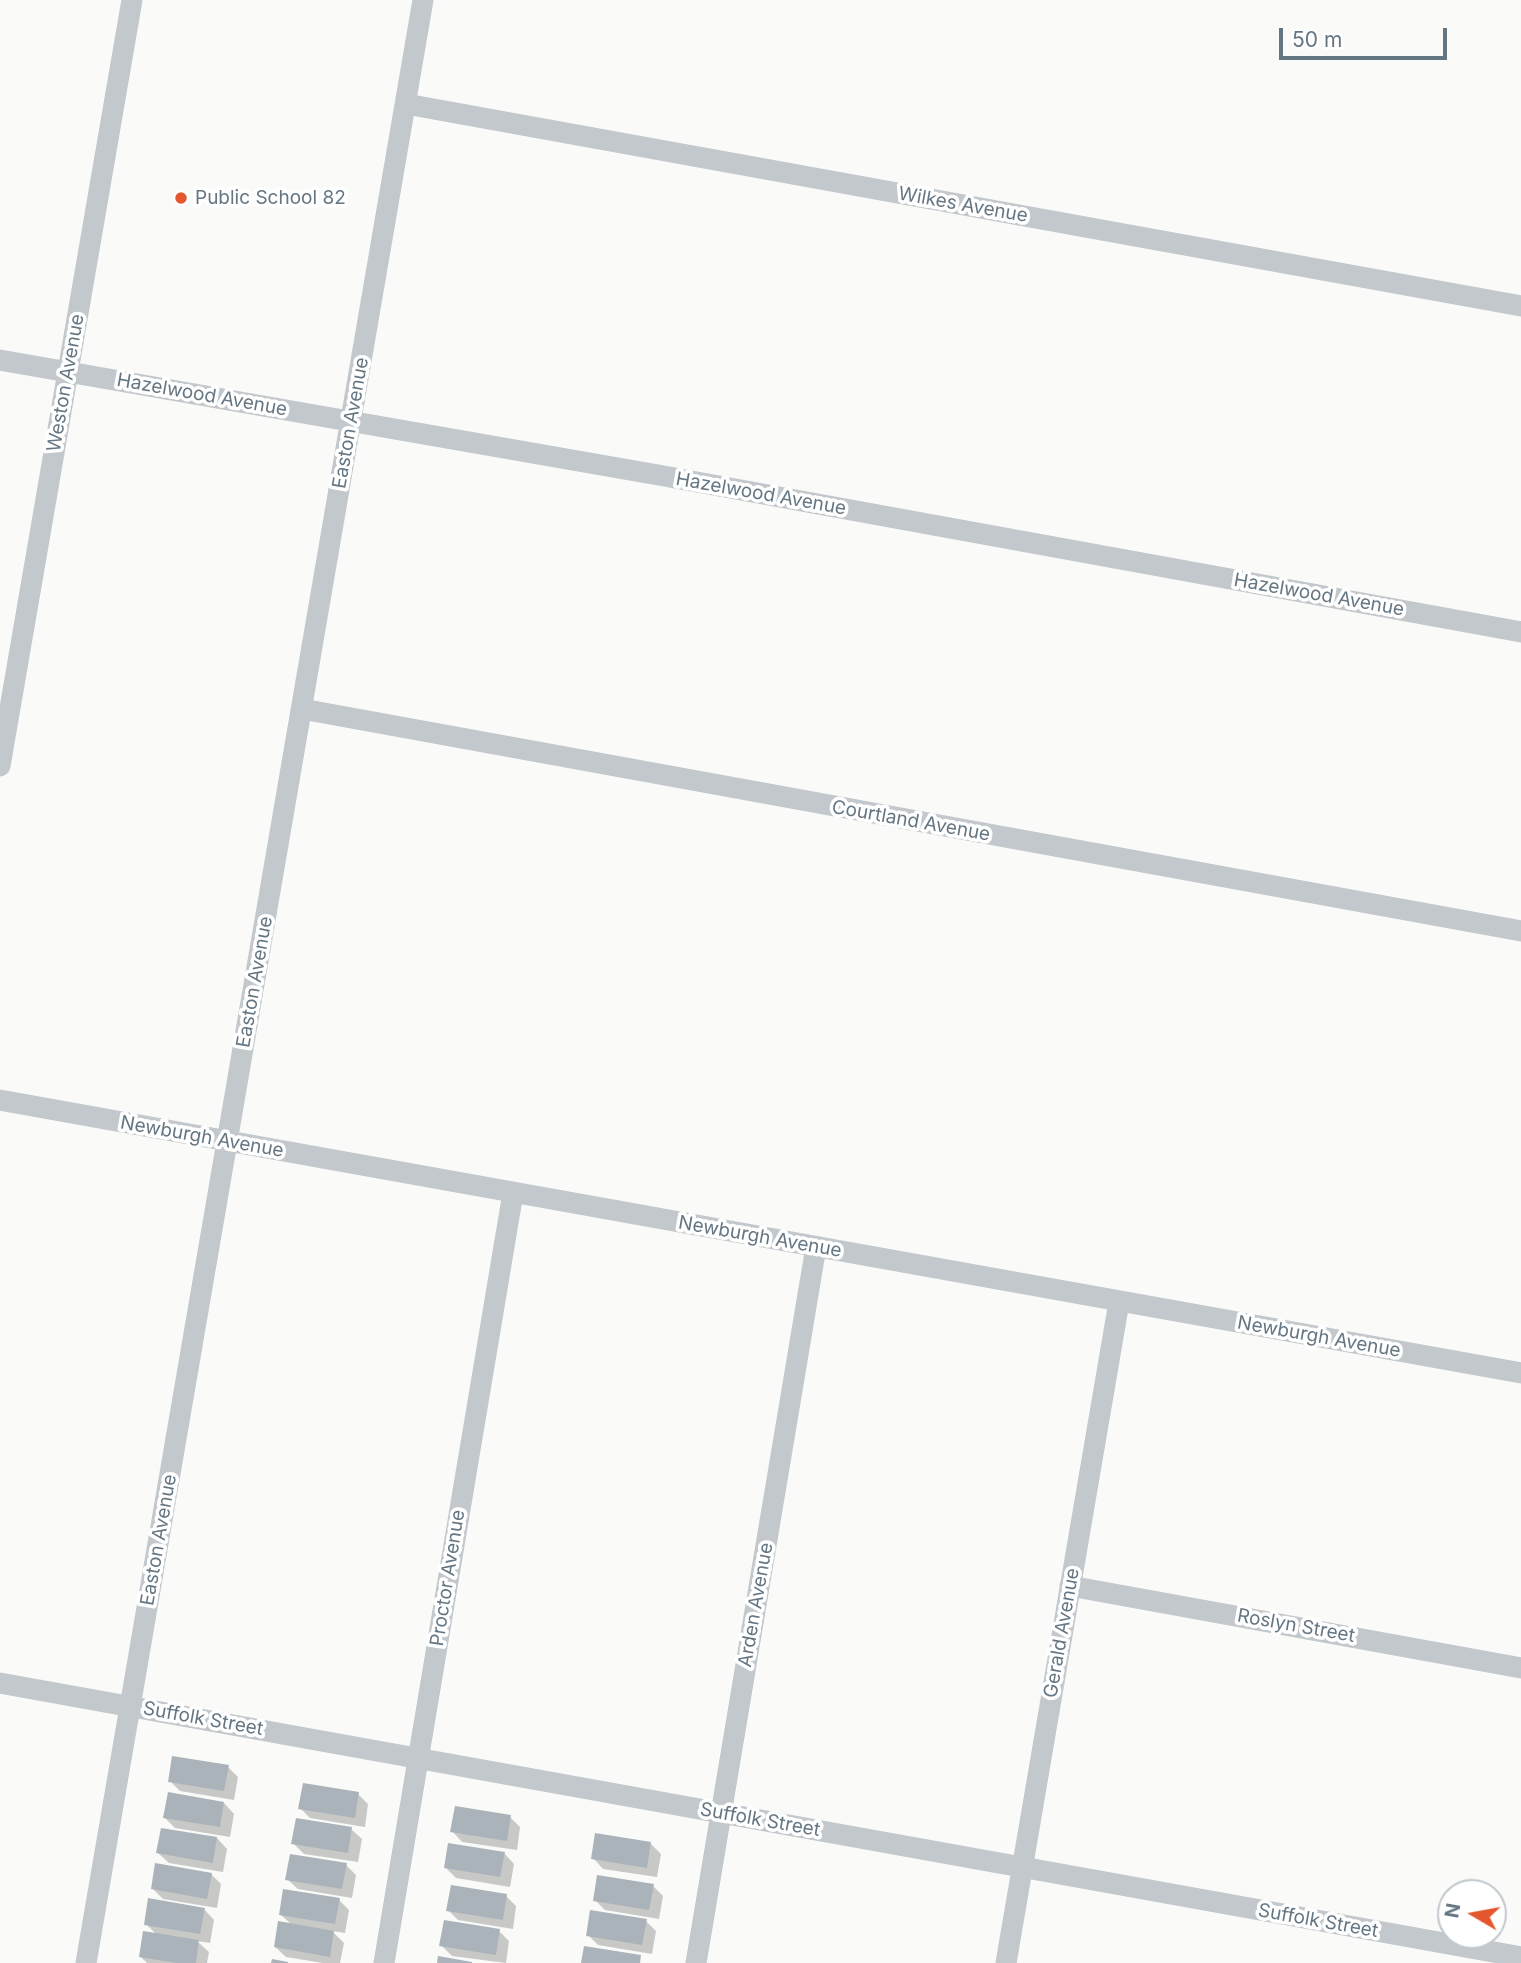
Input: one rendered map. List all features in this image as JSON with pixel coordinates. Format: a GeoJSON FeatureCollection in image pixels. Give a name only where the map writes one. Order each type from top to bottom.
{"type":"FeatureCollection","features":[{"type":"Feature","properties":{"kind":"street","name":"Weston Avenue"},"geometry":{"type":"LineString","coordinates":[[0,766],[132,0]]}},
{"type":"Feature","properties":{"kind":"street","name":"Easton Avenue"},"geometry":{"type":"LineString","coordinates":[[86,1963],[424,0]]}},
{"type":"Feature","properties":{"kind":"street","name":"Wilkes Avenue"},"geometry":{"type":"LineString","coordinates":[[406,104],[1521,306]]}},
{"type":"Feature","properties":{"kind":"street","name":"Hazelwood Avenue"},"geometry":{"type":"LineString","coordinates":[[0,360],[664,476],[1521,632]]}},
{"type":"Feature","properties":{"kind":"street","name":"Courtland Avenue"},"geometry":{"type":"LineString","coordinates":[[302,709],[1521,931]]}},
{"type":"Feature","properties":{"kind":"street","name":"Newburgh Avenue"},"geometry":{"type":"LineString","coordinates":[[0,1100],[1521,1373]]}},
{"type":"Feature","properties":{"kind":"street","name":"Proctor Avenue"},"geometry":{"type":"LineString","coordinates":[[384,1963],[513,1192]]}},
{"type":"Feature","properties":{"kind":"street","name":"Arden Avenue"},"geometry":{"type":"LineString","coordinates":[[696,1963],[816,1247]]}},
{"type":"Feature","properties":{"kind":"street","name":"Gerald Avenue"},"geometry":{"type":"LineString","coordinates":[[1006,1963],[1119,1302]]}},
{"type":"Feature","properties":{"kind":"street","name":"Roslyn Street"},"geometry":{"type":"LineString","coordinates":[[1070,1586],[1521,1668]]}},
{"type":"Feature","properties":{"kind":"street","name":"Suffolk Street"},"geometry":{"type":"LineString","coordinates":[[0,1683],[1521,1957]]}},
{"type":"Feature","properties":{"kind":"building"},"geometry":{"type":"Polygon","coordinates":[[[172,1756],[229,1765],[224,1791],[168,1782],[172,1756]]]}},
{"type":"Feature","properties":{"kind":"building"},"geometry":{"type":"Polygon","coordinates":[[[303,1783],[359,1792],[355,1818],[298,1809],[303,1783]]]}},
{"type":"Feature","properties":{"kind":"building"},"geometry":{"type":"Polygon","coordinates":[[[168,1792],[224,1802],[220,1827],[163,1818],[168,1792]]]}},
{"type":"Feature","properties":{"kind":"building"},"geometry":{"type":"Polygon","coordinates":[[[455,1806],[511,1815],[507,1841],[450,1832],[455,1806]]]}},
{"type":"Feature","properties":{"kind":"building"},"geometry":{"type":"Polygon","coordinates":[[[296,1818],[352,1827],[348,1853],[291,1844],[296,1818]]]}},
{"type":"Feature","properties":{"kind":"building"},"geometry":{"type":"Polygon","coordinates":[[[161,1828],[217,1837],[213,1863],[156,1853],[161,1828]]]}},
{"type":"Feature","properties":{"kind":"building"},"geometry":{"type":"Polygon","coordinates":[[[595,1833],[651,1842],[647,1868],[591,1859],[595,1833]]]}},
{"type":"Feature","properties":{"kind":"building"},"geometry":{"type":"Polygon","coordinates":[[[448,1843],[505,1852],[500,1877],[444,1868],[448,1843]]]}},
{"type":"Feature","properties":{"kind":"building"},"geometry":{"type":"Polygon","coordinates":[[[290,1854],[347,1863],[342,1889],[285,1880],[290,1854]]]}},
{"type":"Feature","properties":{"kind":"building"},"geometry":{"type":"Polygon","coordinates":[[[155,1863],[212,1873],[207,1899],[151,1889],[155,1863]]]}},
{"type":"Feature","properties":{"kind":"building"},"geometry":{"type":"Polygon","coordinates":[[[597,1875],[654,1884],[649,1910],[593,1901],[597,1875]]]}},
{"type":"Feature","properties":{"kind":"building"},"geometry":{"type":"Polygon","coordinates":[[[451,1885],[507,1894],[503,1920],[446,1911],[451,1885]]]}},
{"type":"Feature","properties":{"kind":"building"},"geometry":{"type":"Polygon","coordinates":[[[283,1889],[340,1898],[335,1924],[279,1915],[283,1889]]]}},
{"type":"Feature","properties":{"kind":"building"},"geometry":{"type":"Polygon","coordinates":[[[148,1898],[205,1908],[200,1934],[144,1925],[148,1898]]]}},
{"type":"Feature","properties":{"kind":"building"},"geometry":{"type":"Polygon","coordinates":[[[590,1910],[647,1919],[642,1945],[586,1936],[590,1910]]]}},
{"type":"Feature","properties":{"kind":"building"},"geometry":{"type":"Polygon","coordinates":[[[444,1920],[500,1929],[496,1955],[439,1946],[444,1920]]]}},
{"type":"Feature","properties":{"kind":"building"},"geometry":{"type":"Polygon","coordinates":[[[278,1921],[334,1931],[330,1957],[274,1947],[278,1921]]]}},
{"type":"Feature","properties":{"kind":"building"},"geometry":{"type":"Polygon","coordinates":[[[143,1931],[199,1940],[196,1963],[139,1957],[143,1931]]]}},
{"type":"Feature","properties":{"kind":"building"},"geometry":{"type":"Polygon","coordinates":[[[584,1946],[641,1955],[640,1963],[581,1963],[584,1946]]]}},
{"type":"Feature","properties":{"kind":"building"},"geometry":{"type":"Polygon","coordinates":[[[438,1956],[472,1962],[472,1963],[437,1963],[438,1956]]]}},
{"type":"Feature","properties":{"kind":"building"},"geometry":{"type":"Polygon","coordinates":[[[272,1959],[288,1962],[288,1963],[271,1963],[272,1959]]]}},
{"type":"Feature","properties":{"kind":"place","name":"Public School 82"},"geometry":{"type":"Point","coordinates":[181,198]}}]}
